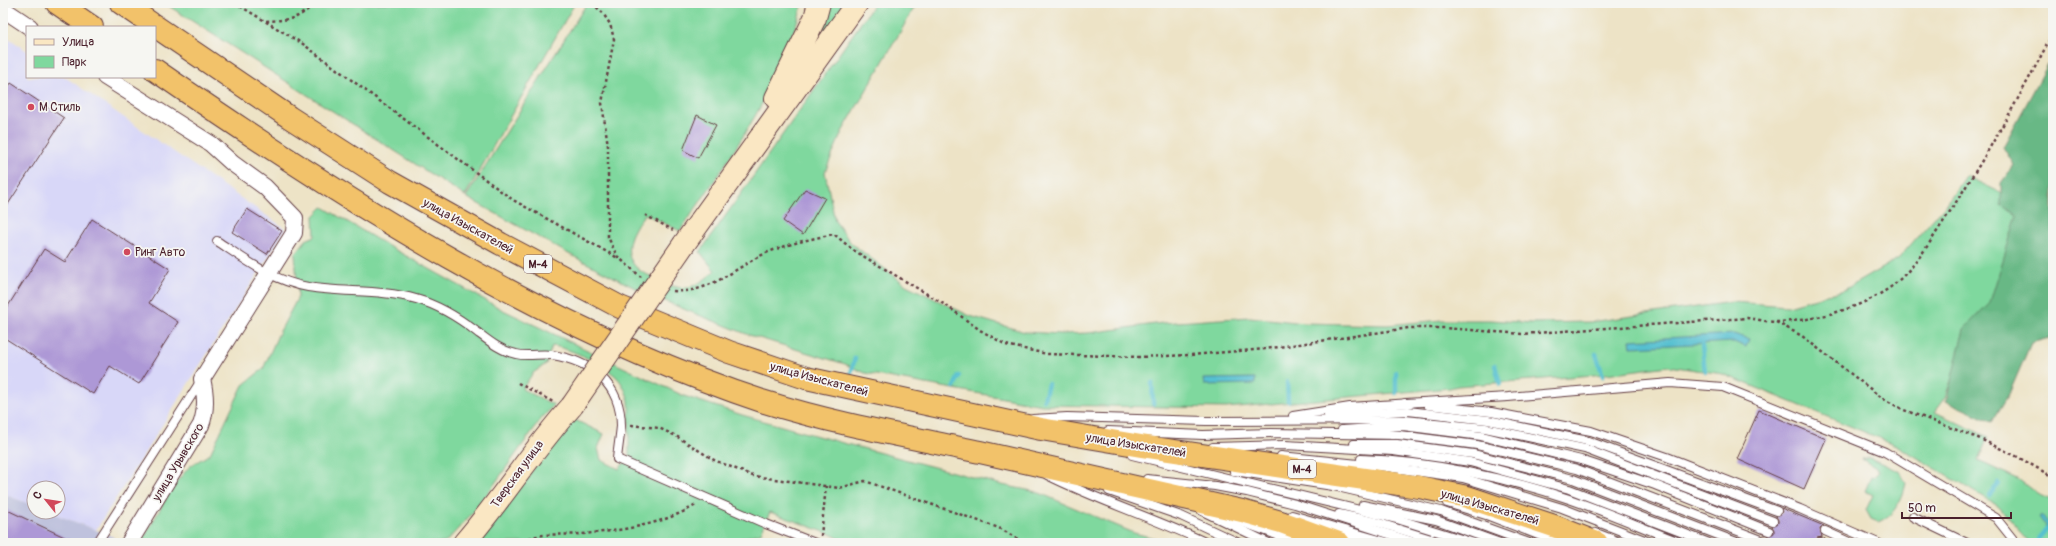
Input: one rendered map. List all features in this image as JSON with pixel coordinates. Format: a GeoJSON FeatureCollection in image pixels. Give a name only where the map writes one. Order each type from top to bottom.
{"type":"FeatureCollection","features":[{"type":"Feature","properties":{"kind":"highway"},"geometry":{"type":"LineString","coordinates":[[57,3],[91,26]]}},
{"type":"Feature","properties":{"kind":"highway","name":"улица Изыскателей"},"geometry":{"type":"LineString","coordinates":[[121,3],[155,26]]}},
{"type":"Feature","properties":{"kind":"highway","name":"улица Изыскателей"},"geometry":{"type":"LineString","coordinates":[[156,27],[289,117],[390,182],[501,244],[620,307],[722,349],[806,378],[1002,420],[1131,451],[1300,464],[1419,487],[1467,498],[1554,526],[1597,543]]}},
{"type":"Feature","properties":{"kind":"highway"},"geometry":{"type":"LineString","coordinates":[[156,71],[270,148],[370,211],[468,267],[600,337],[706,380],[792,410],[874,430],[1015,460],[1179,499],[1282,521],[1339,543]]}},
{"type":"Feature","properties":{"kind":"street"},"geometry":{"type":"LineString","coordinates":[[682,239],[756,136],[788,76],[815,18],[819,3]]}},
{"type":"Feature","properties":{"kind":"street"},"geometry":{"type":"LineString","coordinates":[[682,239],[857,3]]}},
{"type":"Feature","properties":{"kind":"street"},"geometry":{"type":"LineString","coordinates":[[3,9],[28,26]]}},
{"type":"Feature","properties":{"kind":"street"},"geometry":{"type":"LineString","coordinates":[[107,78],[211,144],[232,163],[265,187],[295,218],[294,233],[202,379]]}},
{"type":"Feature","properties":{"kind":"street","name":"Тверская улица"},"geometry":{"type":"LineString","coordinates":[[464,543],[480,525],[544,436],[682,239]]}},
{"type":"Feature","properties":{"kind":"street","name":"улица Урывского"},"geometry":{"type":"LineString","coordinates":[[129,543],[201,425],[205,415],[206,393],[202,379]]}},
{"type":"Feature","properties":{"kind":"lane"},"geometry":{"type":"LineString","coordinates":[[217,241],[267,274],[308,287],[385,293],[416,299],[447,312],[494,345],[516,354],[551,355],[569,358],[593,370],[609,383],[616,397],[621,425],[618,459],[815,543]]}},
{"type":"Feature","properties":{"kind":"lane"},"geometry":{"type":"LineString","coordinates":[[97,543],[202,379]]}},
{"type":"Feature","properties":{"kind":"lane"},"geometry":{"type":"LineString","coordinates":[[1256,421],[1350,407],[1508,397],[1670,383],[1723,387],[1885,452],[1996,518],[2016,543]]}},
{"type":"Feature","properties":{"kind":"lane"},"geometry":{"type":"LineString","coordinates":[[1406,403],[1491,412],[1591,431],[1667,457],[1800,509],[1878,543]]}},
{"type":"Feature","properties":{"kind":"lane"},"geometry":{"type":"LineString","coordinates":[[1290,417],[1408,411],[1488,420],[1588,441],[1777,511]]}},
{"type":"Feature","properties":{"kind":"lane"},"geometry":{"type":"LineString","coordinates":[[1002,420],[1067,417],[1256,421],[1406,420],[1485,428],[1585,450],[1773,521]]}},
{"type":"Feature","properties":{"kind":"lane"},"geometry":{"type":"LineString","coordinates":[[1002,420],[1090,430],[1203,435],[1399,435],[1477,445],[1577,469],[1764,541]]}},
{"type":"Feature","properties":{"kind":"lane"},"geometry":{"type":"LineString","coordinates":[[1271,434],[1403,426],[1481,436],[1581,460],[1655,485],[1769,531]]}},
{"type":"Feature","properties":{"kind":"lane"},"geometry":{"type":"LineString","coordinates":[[1042,429],[1111,450]]}},
{"type":"Feature","properties":{"kind":"lane"},"geometry":{"type":"LineString","coordinates":[[1131,451],[1285,445],[1397,444],[1473,454],[1573,479],[1739,543]]}},
{"type":"Feature","properties":{"kind":"lane"},"geometry":{"type":"LineString","coordinates":[[1285,445],[1392,451],[1470,462],[1569,489],[1709,543]]}},
{"type":"Feature","properties":{"kind":"lane"},"geometry":{"type":"LineString","coordinates":[[1204,448],[1270,455],[1300,464],[1460,486],[1559,519],[1622,543]]}},
{"type":"Feature","properties":{"kind":"lane"},"geometry":{"type":"LineString","coordinates":[[1131,451],[1333,486],[1424,498]]}},
{"type":"Feature","properties":{"kind":"lane"},"geometry":{"type":"LineString","coordinates":[[1131,451],[1299,495],[1397,518],[1474,543]]}},
{"type":"Feature","properties":{"kind":"lane"},"geometry":{"type":"LineString","coordinates":[[1015,460],[1115,476],[1206,494]]}},
{"type":"Feature","properties":{"kind":"lane"},"geometry":{"type":"LineString","coordinates":[[1015,460],[1157,507],[1239,543]]}},
{"type":"Feature","properties":{"kind":"lane"},"geometry":{"type":"LineString","coordinates":[[1015,460],[1091,496],[1178,529],[1205,542]]}},
{"type":"Feature","properties":{"kind":"lane"},"geometry":{"type":"LineString","coordinates":[[1300,464],[1392,460],[1466,471],[1566,498],[1682,543]]}},
{"type":"Feature","properties":{"kind":"lane"},"geometry":{"type":"LineString","coordinates":[[1300,464],[1387,467],[1463,478],[1562,508],[1652,543]]}},
{"type":"Feature","properties":{"kind":"lane"},"geometry":{"type":"LineString","coordinates":[[1115,476],[1215,486],[1376,522],[1444,543]]}},
{"type":"Feature","properties":{"kind":"lane"},"geometry":{"type":"LineString","coordinates":[[1333,486],[1440,511],[1529,543]]}},
{"type":"Feature","properties":{"kind":"lane"},"geometry":{"type":"LineString","coordinates":[[1299,495],[1387,509],[1436,520],[1500,543]]}},
{"type":"Feature","properties":{"kind":"lane"},"geometry":{"type":"LineString","coordinates":[[1179,499],[1268,543]]}},
{"type":"Feature","properties":{"kind":"lane"},"geometry":{"type":"LineString","coordinates":[[1437,501],[1489,516],[1559,543]]}},
{"type":"Feature","properties":{"kind":"lane"},"geometry":{"type":"LineString","coordinates":[[1295,504],[1417,543]]}},
{"type":"Feature","properties":{"kind":"lane"},"geometry":{"type":"LineString","coordinates":[[1913,517],[1967,543]]}},
{"type":"Feature","properties":{"kind":"lane"},"geometry":{"type":"LineString","coordinates":[[1282,521],[1293,543]]}},
{"type":"Feature","properties":{"kind":"lane"},"geometry":{"type":"LineString","coordinates":[[1282,521],[1299,543]]}},
{"type":"Feature","properties":{"kind":"lane"},"geometry":{"type":"LineString","coordinates":[[1282,521],[1327,543]]}},
{"type":"Feature","properties":{"kind":"lane"},"geometry":{"type":"LineString","coordinates":[[1282,521],[1367,543]]}},
{"type":"Feature","properties":{"kind":"lane"},"geometry":{"type":"LineString","coordinates":[[1282,521],[1390,543]]}},
{"type":"Feature","properties":{"kind":"lane"},"geometry":{"type":"LineString","coordinates":[[1207,528],[1235,543]]}},
{"type":"Feature","properties":{"kind":"lane"},"geometry":{"type":"LineString","coordinates":[[1824,531],[1851,543]]}},
{"type":"Feature","properties":{"kind":"path"},"geometry":{"type":"LineString","coordinates":[[235,3],[289,34],[313,51],[341,74],[513,200],[621,260],[646,280]]}},
{"type":"Feature","properties":{"kind":"path"},"geometry":{"type":"LineString","coordinates":[[265,21],[294,18],[302,15],[314,3]]}},
{"type":"Feature","properties":{"kind":"path"},"geometry":{"type":"LineString","coordinates":[[592,3],[602,12],[610,24],[614,39],[602,103],[608,146],[608,237],[611,247],[621,260]]}},
{"type":"Feature","properties":{"kind":"path"},"geometry":{"type":"LineString","coordinates":[[672,291],[685,292],[700,289],[718,282],[764,254],[795,242],[834,234],[853,250],[947,306],[980,330],[1006,345],[1047,354],[1132,357],[1191,355],[1265,349],[1409,328],[1445,328],[1522,334],[1747,318],[1776,322],[1831,314],[1870,300],[1898,281],[1920,256],[1985,158],[2024,89],[2053,32]]}},
{"type":"Feature","properties":{"kind":"path"},"geometry":{"type":"LineString","coordinates":[[645,216],[682,239]]}},
{"type":"Feature","properties":{"kind":"path"},"geometry":{"type":"LineString","coordinates":[[1776,322],[1802,336],[1882,398],[1904,410],[1978,438],[2053,476]]}},
{"type":"Feature","properties":{"kind":"path"},"geometry":{"type":"LineString","coordinates":[[518,384],[565,405]]}},
{"type":"Feature","properties":{"kind":"path"},"geometry":{"type":"LineString","coordinates":[[621,425],[643,425],[659,428],[676,436],[714,460],[753,476],[839,488],[865,481],[999,528],[1025,543]]}},
{"type":"Feature","properties":{"kind":"path"},"geometry":{"type":"LineString","coordinates":[[821,543],[826,486]]}},
{"type":"Feature","properties":{"kind":"path"},"geometry":{"type":"LineString","coordinates":[[518,543],[536,535],[607,532],[648,524],[688,509],[707,498]]}},
{"type":"Feature","properties":{"kind":"shaded area"},"geometry":{"type":"Polygon","coordinates":[[[3,34],[26,50],[26,78],[66,78],[286,229],[96,530],[66,519],[66,480],[26,480],[26,503],[3,494],[3,34]]]}},
{"type":"Feature","properties":{"kind":"shaded area"},"geometry":{"type":"Polygon","coordinates":[[[3,494],[26,503],[26,520],[66,520],[66,519],[114,537],[111,543],[3,543],[3,494]]]}},
{"type":"Feature","properties":{"kind":"shaded area"},"geometry":{"type":"Polygon","coordinates":[[[764,534],[793,543],[731,543],[735,541],[764,534]]]}},
{"type":"Feature","properties":{"kind":"green space"},"geometry":{"type":"Polygon","coordinates":[[[164,3],[575,3],[465,196],[164,3]]]}},
{"type":"Feature","properties":{"kind":"green space"},"geometry":{"type":"Polygon","coordinates":[[[587,3],[803,3],[795,29],[778,72],[757,113],[680,231],[645,214],[632,233],[629,255],[637,268],[670,285],[684,287],[699,283],[715,271],[700,252],[875,3],[917,3],[842,132],[825,172],[835,221],[851,243],[906,285],[970,316],[1025,332],[1062,334],[1088,333],[1163,323],[1250,317],[1304,323],[1387,325],[1442,320],[1491,320],[1532,323],[1590,322],[1732,302],[1788,306],[1844,290],[1899,258],[1948,202],[1966,176],[2037,210],[2000,296],[1971,326],[1944,400],[1935,412],[1988,437],[1978,461],[2018,479],[2037,494],[2053,501],[2053,543],[2031,543],[1998,506],[1896,445],[1723,374],[1669,366],[1606,374],[1458,386],[1450,388],[1226,408],[1042,405],[865,373],[845,364],[749,335],[635,288],[567,253],[466,197],[587,3]]]}},
{"type":"Feature","properties":{"kind":"green space"},"geometry":{"type":"Polygon","coordinates":[[[824,3],[852,3],[802,64],[824,3]]]}},
{"type":"Feature","properties":{"kind":"green space"},"geometry":{"type":"Polygon","coordinates":[[[2053,55],[2053,337],[2031,343],[2009,394],[1992,422],[1946,401],[1964,329],[1990,302],[2017,215],[2001,205],[2001,183],[2014,165],[2003,147],[2053,55]]]}},
{"type":"Feature","properties":{"kind":"green space"},"geometry":{"type":"Polygon","coordinates":[[[323,207],[383,243],[503,310],[684,396],[742,415],[843,443],[1002,485],[1037,492],[1134,533],[1174,543],[849,543],[830,534],[770,512],[761,533],[724,543],[478,543],[571,418],[604,434],[598,448],[601,460],[619,469],[629,457],[629,401],[620,381],[598,364],[568,350],[552,346],[546,364],[533,373],[522,389],[554,405],[541,419],[478,507],[445,543],[141,543],[173,486],[190,466],[210,454],[243,385],[263,369],[278,335],[298,297],[295,254],[306,240],[315,236],[314,216],[323,207]]]}},
{"type":"Feature","properties":{"kind":"green space"},"geometry":{"type":"Polygon","coordinates":[[[1870,458],[1900,472],[1906,483],[1903,495],[1897,506],[1889,516],[1878,522],[1871,519],[1866,510],[1873,495],[1865,491],[1871,477],[1874,477],[1879,470],[1862,459],[1870,458]]]}},
{"type":"Feature","properties":{"kind":"water"},"geometry":{"type":"Polygon","coordinates":[[[1734,334],[1749,339],[1746,347],[1734,342],[1631,347],[1630,340],[1734,334]]]}},
{"type":"Feature","properties":{"kind":"water"},"geometry":{"type":"Polygon","coordinates":[[[1255,378],[1255,384],[1204,385],[1203,379],[1255,378]]]}},
{"type":"Feature","properties":{"kind":"water"},"geometry":{"type":"Polygon","coordinates":[[[2042,515],[2053,530],[2053,536],[2039,517],[2042,515]]]}},
{"type":"Feature","properties":{"kind":"building"},"geometry":{"type":"Polygon","coordinates":[[[11,83],[64,118],[3,212],[3,95],[11,83]]]}},
{"type":"Feature","properties":{"kind":"building"},"geometry":{"type":"Polygon","coordinates":[[[697,115],[716,125],[698,158],[683,150],[697,115]]]}},
{"type":"Feature","properties":{"kind":"building"},"geometry":{"type":"Polygon","coordinates":[[[805,189],[825,198],[803,235],[783,221],[805,189]]]}},
{"type":"Feature","properties":{"kind":"building"},"geometry":{"type":"Polygon","coordinates":[[[247,209],[282,231],[267,254],[232,232],[247,209]]]}},
{"type":"Feature","properties":{"kind":"building"},"geometry":{"type":"Polygon","coordinates":[[[92,219],[170,269],[149,303],[178,322],[139,384],[110,366],[93,394],[3,337],[3,314],[44,249],[65,262],[92,219]]]}},
{"type":"Feature","properties":{"kind":"building"},"geometry":{"type":"Polygon","coordinates":[[[1759,410],[1826,439],[1804,489],[1737,459],[1759,410]]]}},
{"type":"Feature","properties":{"kind":"building"},"geometry":{"type":"Polygon","coordinates":[[[3,508],[77,543],[3,543],[3,508]]]}},
{"type":"Feature","properties":{"kind":"building"},"geometry":{"type":"Polygon","coordinates":[[[1781,508],[1824,526],[1820,529],[1822,537],[1817,538],[1815,543],[1769,543],[1767,536],[1774,533],[1772,526],[1778,523],[1776,516],[1782,513],[1781,508]]]}},
{"type":"Feature","properties":{"kind":"waterway"},"geometry":{"type":"LineString","coordinates":[[1702,345],[1705,371]]}},
{"type":"Feature","properties":{"kind":"waterway"},"geometry":{"type":"LineString","coordinates":[[1596,354],[1603,376]]}},
{"type":"Feature","properties":{"kind":"waterway"},"geometry":{"type":"LineString","coordinates":[[851,373],[855,358]]}},
{"type":"Feature","properties":{"kind":"waterway"},"geometry":{"type":"LineString","coordinates":[[1495,365],[1500,384]]}},
{"type":"Feature","properties":{"kind":"waterway"},"geometry":{"type":"LineString","coordinates":[[1396,372],[1396,393]]}},
{"type":"Feature","properties":{"kind":"waterway"},"geometry":{"type":"LineString","coordinates":[[954,387],[959,376]]}},
{"type":"Feature","properties":{"kind":"waterway"},"geometry":{"type":"LineString","coordinates":[[1287,382],[1288,401]]}},
{"type":"Feature","properties":{"kind":"waterway"},"geometry":{"type":"LineString","coordinates":[[1152,383],[1153,404]]}},
{"type":"Feature","properties":{"kind":"waterway"},"geometry":{"type":"LineString","coordinates":[[1044,400],[1048,384]]}},
{"type":"Feature","properties":{"kind":"waterway"},"geometry":{"type":"LineString","coordinates":[[1989,495],[1999,484]]}},
{"type":"Feature","properties":{"kind":"waterway"},"geometry":{"type":"LineString","coordinates":[[2038,539],[2047,528]]}},
{"type":"Feature","properties":{"kind":"place","name":"М Стиль"},"geometry":{"type":"Point","coordinates":[31,107]}},
{"type":"Feature","properties":{"kind":"place","name":"Ринг Авто"},"geometry":{"type":"Point","coordinates":[127,252]}}]}
